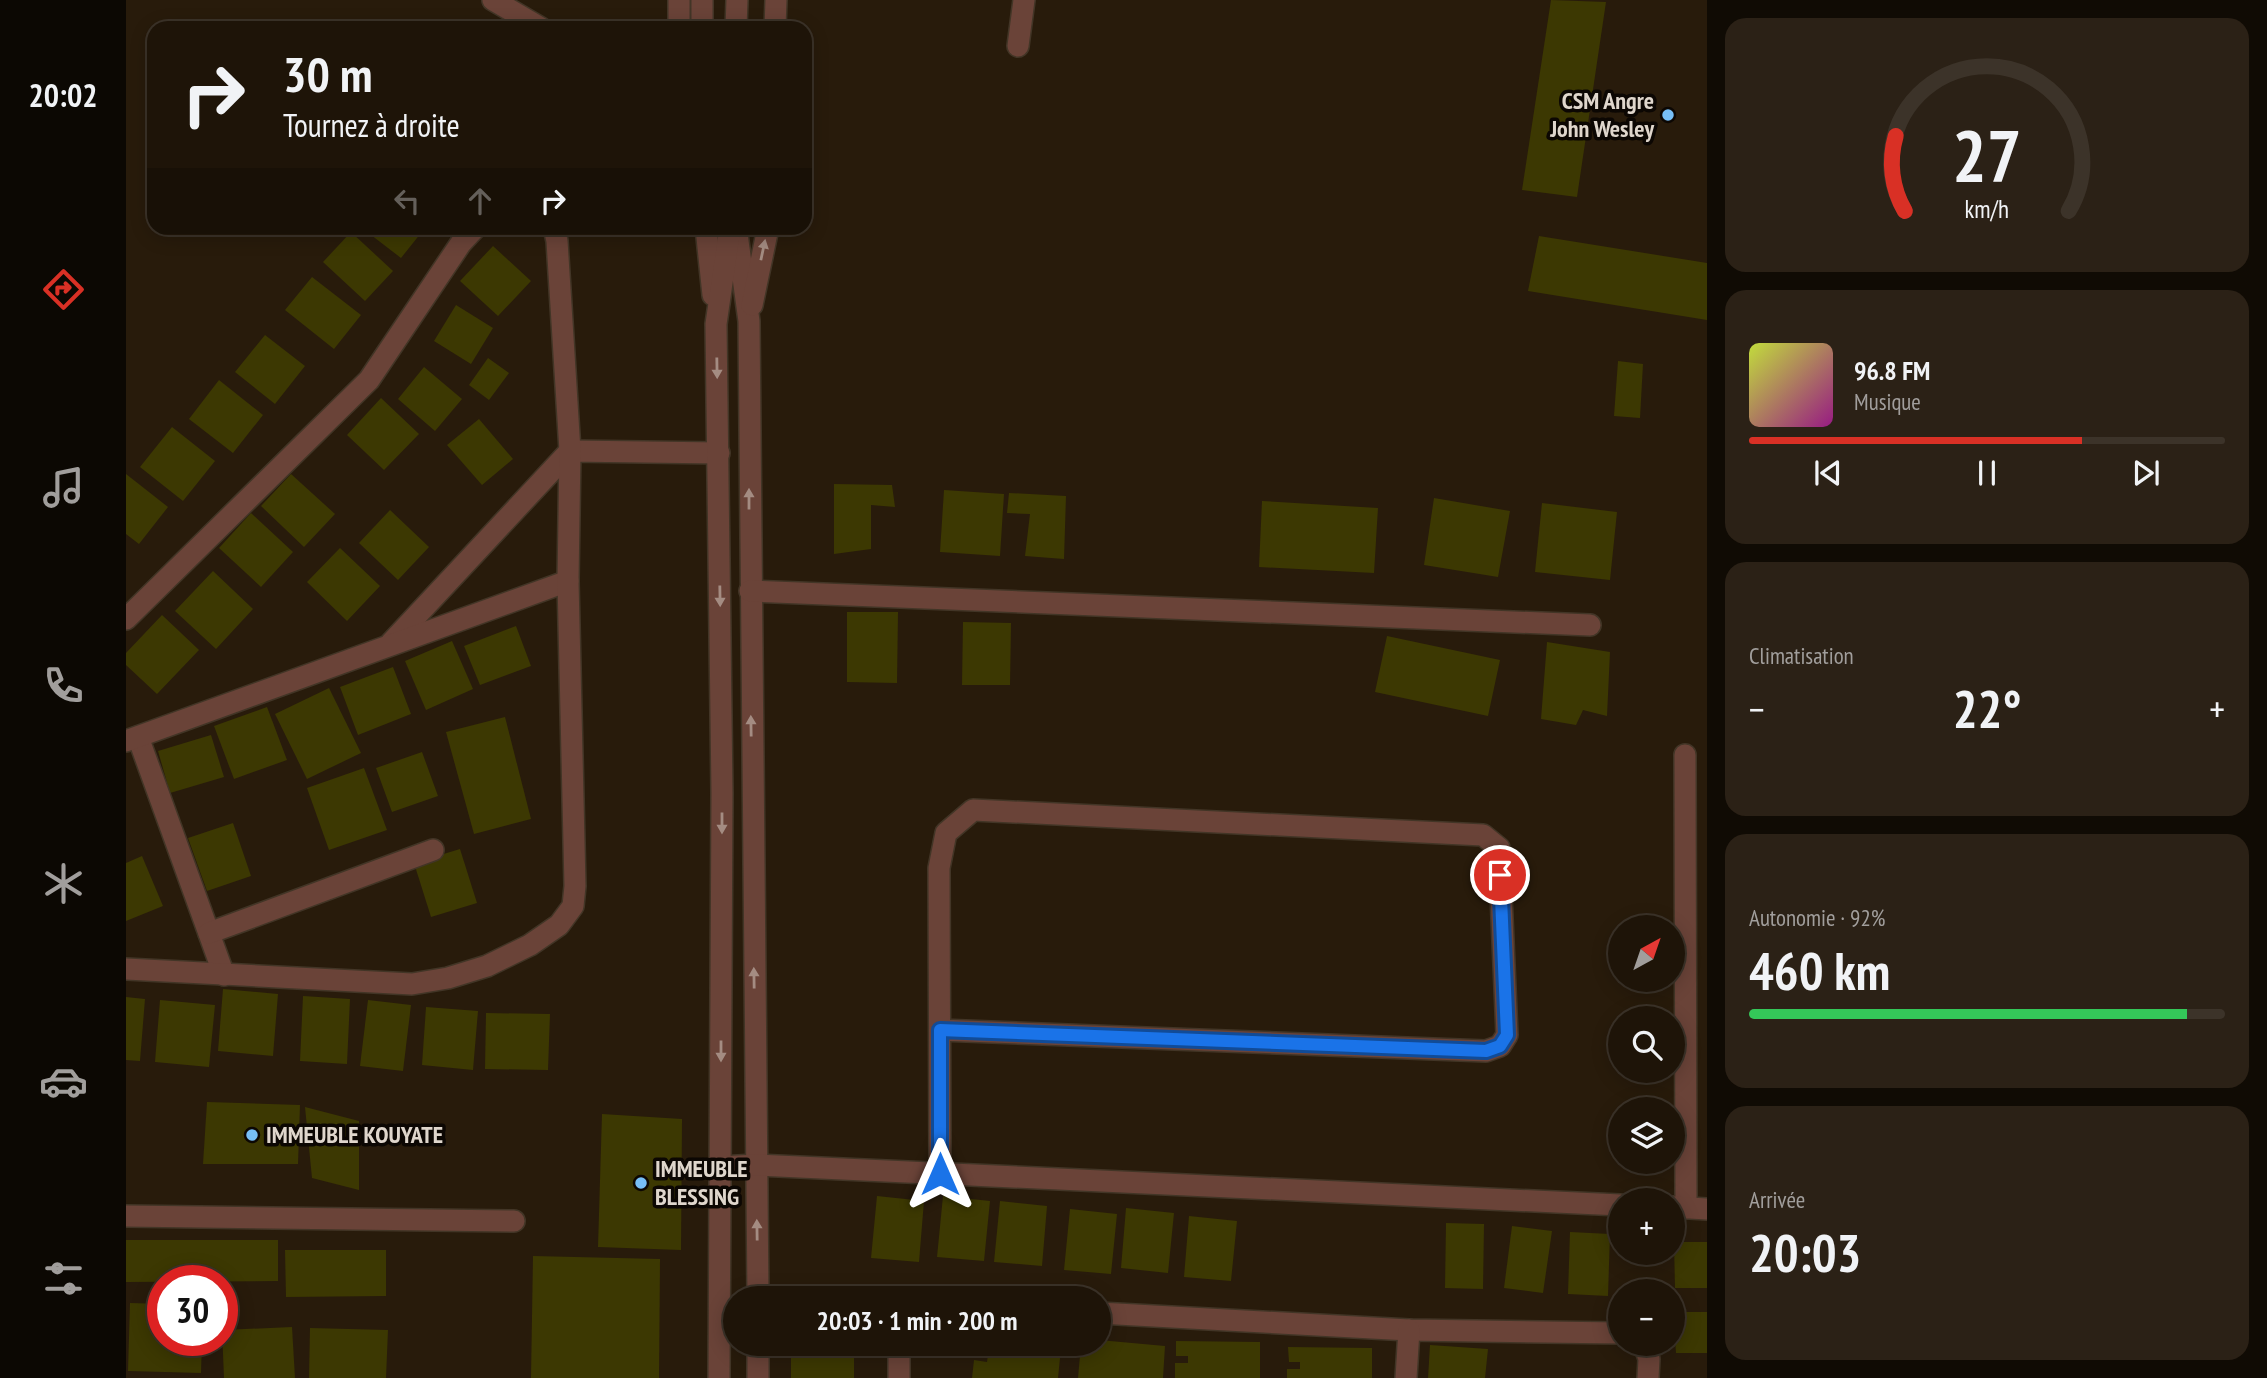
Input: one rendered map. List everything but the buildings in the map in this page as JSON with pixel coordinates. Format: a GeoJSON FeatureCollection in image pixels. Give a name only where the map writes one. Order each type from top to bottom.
{"type":"FeatureCollection","features":[{"type":"Feature","properties":{"kind":"street"},"geometry":{"type":"LineString","coordinates":[[493,0],[529,21]]}},
{"type":"Feature","properties":{"kind":"street"},"geometry":{"type":"LineString","coordinates":[[678,0],[679,21]]}},
{"type":"Feature","properties":{"kind":"street"},"geometry":{"type":"LineString","coordinates":[[702,0],[702,21]]}},
{"type":"Feature","properties":{"kind":"street"},"geometry":{"type":"LineString","coordinates":[[736,21],[737,0]]}},
{"type":"Feature","properties":{"kind":"street"},"geometry":{"type":"LineString","coordinates":[[775,21],[776,0]]}},
{"type":"Feature","properties":{"kind":"street"},"geometry":{"type":"LineString","coordinates":[[1018,46],[1024,0]]}},
{"type":"Feature","properties":{"kind":"street"},"geometry":{"type":"LineString","coordinates":[[126,619],[369,380],[468,235]]}},
{"type":"Feature","properties":{"kind":"street"},"geometry":{"type":"LineString","coordinates":[[126,969],[412,984],[487,966],[530,945],[559,925],[573,906],[575,886],[568,581],[570,451],[556,235]]}},
{"type":"Feature","properties":{"kind":"street"},"geometry":{"type":"LineString","coordinates":[[707,235],[716,324],[719,453],[722,793],[719,1378]]}},
{"type":"Feature","properties":{"kind":"street"},"geometry":{"type":"LineString","coordinates":[[716,324],[729,235]]}},
{"type":"Feature","properties":{"kind":"street"},"geometry":{"type":"LineString","coordinates":[[737,235],[749,321],[758,1286]]}},
{"type":"Feature","properties":{"kind":"street"},"geometry":{"type":"LineString","coordinates":[[749,321],[767,235]]}},
{"type":"Feature","properties":{"kind":"street"},"geometry":{"type":"LineString","coordinates":[[387,647],[570,451],[719,453]]}},
{"type":"Feature","properties":{"kind":"street"},"geometry":{"type":"LineString","coordinates":[[224,975],[132,739],[568,581]]}},
{"type":"Feature","properties":{"kind":"street"},"geometry":{"type":"LineString","coordinates":[[750,591],[1590,625]]}},
{"type":"Feature","properties":{"kind":"street"},"geometry":{"type":"LineString","coordinates":[[1685,755],[1689,1208]]}},
{"type":"Feature","properties":{"kind":"street"},"geometry":{"type":"LineString","coordinates":[[940,1030],[1486,1051],[1500,1046],[1507,1035],[1499,848],[1483,835],[974,810],[946,833],[939,868],[940,1174]]}},
{"type":"Feature","properties":{"kind":"street"},"geometry":{"type":"LineString","coordinates":[[209,933],[433,850]]}},
{"type":"Feature","properties":{"kind":"street"},"geometry":{"type":"LineString","coordinates":[[720,1167],[757,1165],[1608,1204]]}},
{"type":"Feature","properties":{"kind":"street"},"geometry":{"type":"LineString","coordinates":[[126,1216],[514,1221]]}},
{"type":"Feature","properties":{"kind":"street"},"geometry":{"type":"LineString","coordinates":[[1111,1315],[1409,1330],[1608,1333]]}},
{"type":"Feature","properties":{"kind":"street"},"geometry":{"type":"LineString","coordinates":[[1406,1378],[1409,1330]]}},
{"type":"Feature","properties":{"kind":"street"},"geometry":{"type":"LineString","coordinates":[[758,1356],[758,1378]]}},
{"type":"Feature","properties":{"kind":"street"},"geometry":{"type":"LineString","coordinates":[[899,1356],[899,1378]]}},
{"type":"Feature","properties":{"kind":"street"},"geometry":{"type":"LineString","coordinates":[[1648,1356],[1648,1378]]}},
{"type":"Feature","properties":{"kind":"place","name":"CSM Angre John Wesley"},"geometry":{"type":"Point","coordinates":[1668,115]}},
{"type":"Feature","properties":{"kind":"place","name":"IMMEUBLE KOUYATE"},"geometry":{"type":"Point","coordinates":[252,1135]}},
{"type":"Feature","properties":{"kind":"place","name":"IMMEUBLE BLESSING"},"geometry":{"type":"Point","coordinates":[641,1183]}},
{"type":"Feature","properties":{"kind":"route"},"geometry":{"type":"LineString","coordinates":[[940,1174],[940,1030],[1486,1051],[1500,1046],[1507,1035],[1500,875]]}}]}
